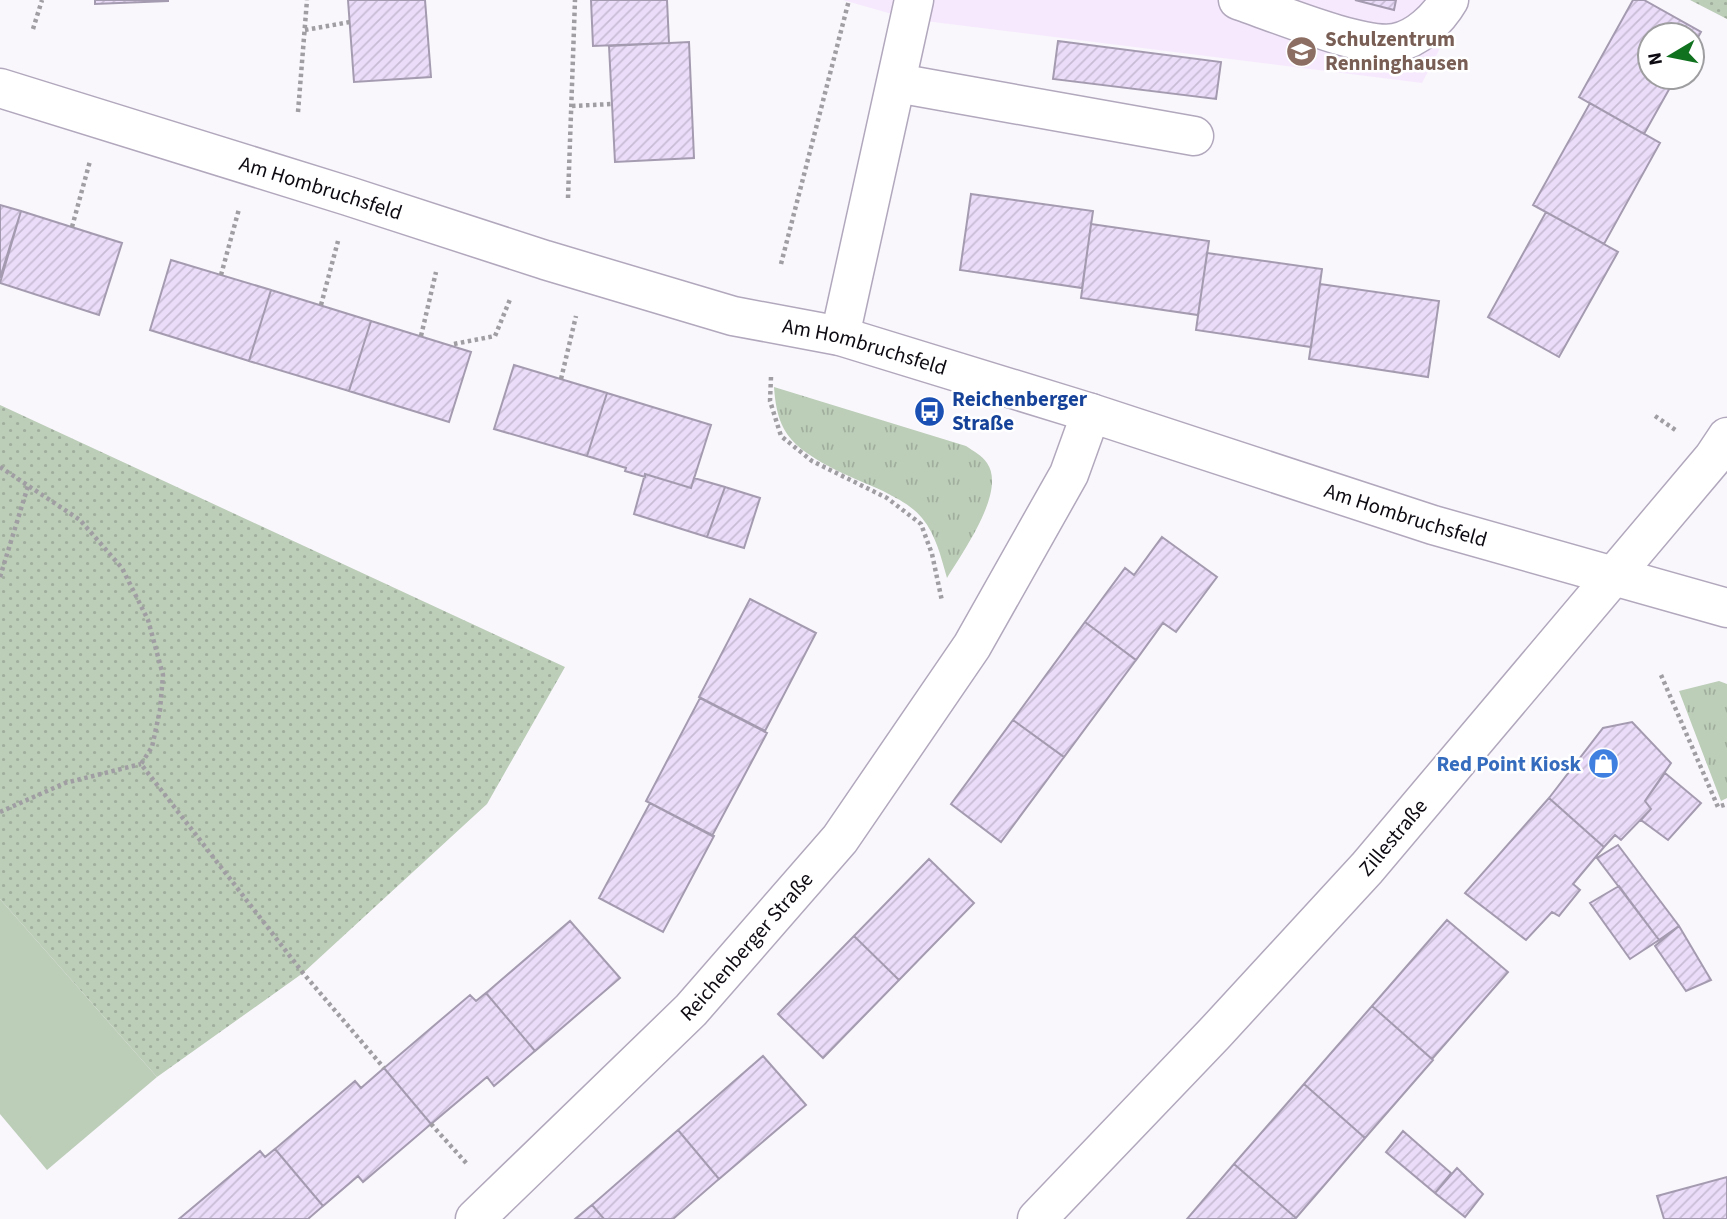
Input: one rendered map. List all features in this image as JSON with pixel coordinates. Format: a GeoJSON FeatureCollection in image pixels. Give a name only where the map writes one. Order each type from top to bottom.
{"type":"FeatureCollection","features":[{"type":"Feature","properties":{"kind":"street"},"geometry":{"type":"LineString","coordinates":[[840,336],[914,0]]}},
{"type":"Feature","properties":{"kind":"street"},"geometry":{"type":"LineString","coordinates":[[1238,0],[1371,44],[1397,43],[1421,32],[1449,0]]}},
{"type":"Feature","properties":{"kind":"street"},"geometry":{"type":"LineString","coordinates":[[897,83],[1195,136]]}},
{"type":"Feature","properties":{"kind":"street","name":"Am Hombruchsfeld"},"geometry":{"type":"LineString","coordinates":[[0,88],[545,260],[733,316],[840,336],[1091,413],[1433,525],[1727,608]]}},
{"type":"Feature","properties":{"kind":"street","name":"Reichenberger Straße"},"geometry":{"type":"LineString","coordinates":[[475,1219],[691,1010],[840,839],[972,646],[1069,474],[1091,413]]}},
{"type":"Feature","properties":{"kind":"street","name":"Zillestraße"},"geometry":{"type":"LineString","coordinates":[[1037,1219],[1214,1034],[1367,868],[1713,458],[1727,437]]}},
{"type":"Feature","properties":{"kind":"path"},"geometry":{"type":"LineString","coordinates":[[33,29],[42,0]]}},
{"type":"Feature","properties":{"kind":"path"},"geometry":{"type":"LineString","coordinates":[[298,112],[307,0]]}},
{"type":"Feature","properties":{"kind":"path"},"geometry":{"type":"LineString","coordinates":[[568,198],[575,0]]}},
{"type":"Feature","properties":{"kind":"path"},"geometry":{"type":"LineString","coordinates":[[781,264],[849,0]]}},
{"type":"Feature","properties":{"kind":"path"},"geometry":{"type":"LineString","coordinates":[[304,30],[349,22]]}},
{"type":"Feature","properties":{"kind":"path"},"geometry":{"type":"LineString","coordinates":[[572,106],[612,104]]}},
{"type":"Feature","properties":{"kind":"path"},"geometry":{"type":"LineString","coordinates":[[72,227],[90,160]]}},
{"type":"Feature","properties":{"kind":"path"},"geometry":{"type":"LineString","coordinates":[[221,275],[239,209]]}},
{"type":"Feature","properties":{"kind":"path"},"geometry":{"type":"LineString","coordinates":[[321,306],[338,241]]}},
{"type":"Feature","properties":{"kind":"path"},"geometry":{"type":"LineString","coordinates":[[421,336],[436,272]]}},
{"type":"Feature","properties":{"kind":"path"},"geometry":{"type":"LineString","coordinates":[[454,344],[495,336],[512,296]]}},
{"type":"Feature","properties":{"kind":"path"},"geometry":{"type":"LineString","coordinates":[[561,379],[576,316]]}},
{"type":"Feature","properties":{"kind":"path"},"geometry":{"type":"LineString","coordinates":[[771,377],[769,401],[781,436],[812,461],[887,498],[920,524],[932,554],[942,601]]}},
{"type":"Feature","properties":{"kind":"path"},"geometry":{"type":"LineString","coordinates":[[0,467],[80,520],[122,568],[148,620],[163,675],[160,710],[152,747],[141,764],[65,783],[0,811]]}},
{"type":"Feature","properties":{"kind":"path"},"geometry":{"type":"LineString","coordinates":[[0,577],[29,486]]}},
{"type":"Feature","properties":{"kind":"path"},"geometry":{"type":"LineString","coordinates":[[1661,675],[1718,807],[1727,804]]}},
{"type":"Feature","properties":{"kind":"path"},"geometry":{"type":"LineString","coordinates":[[141,764],[303,973],[384,1068]]}},
{"type":"Feature","properties":{"kind":"path"},"geometry":{"type":"LineString","coordinates":[[431,1124],[473,1172]]}},
{"type":"Feature","properties":{"kind":"shaded area","name":"Schulzentrum Renninghausen"},"geometry":{"type":"Polygon","coordinates":[[[843,0],[1465,0],[1422,83],[909,19],[843,0]]]}},
{"type":"Feature","properties":{"kind":"green space"},"geometry":{"type":"Polygon","coordinates":[[[1690,0],[1727,0],[1727,19],[1690,0]]]}},
{"type":"Feature","properties":{"kind":"green space"},"geometry":{"type":"Polygon","coordinates":[[[774,387],[966,446],[985,460],[992,475],[987,505],[972,538],[947,578],[931,532],[913,509],[883,491],[814,458],[792,440],[780,419],[774,387]]]}},
{"type":"Feature","properties":{"kind":"green space"},"geometry":{"type":"Polygon","coordinates":[[[0,405],[565,667],[487,804],[303,973],[157,1077],[0,899],[0,405]]]}},
{"type":"Feature","properties":{"kind":"green space"},"geometry":{"type":"Polygon","coordinates":[[[1719,681],[1727,684],[1727,798],[1721,801],[1679,691],[1719,681]]]}},
{"type":"Feature","properties":{"kind":"green space"},"geometry":{"type":"Polygon","coordinates":[[[0,899],[157,1077],[47,1170],[0,1114],[0,899]]]}},
{"type":"Feature","properties":{"kind":"building"},"geometry":{"type":"Polygon","coordinates":[[[95,0],[168,0],[168,1],[95,4],[95,0]]]}},
{"type":"Feature","properties":{"kind":"building"},"geometry":{"type":"Polygon","coordinates":[[[348,0],[425,0],[431,77],[354,82],[348,0]]]}},
{"type":"Feature","properties":{"kind":"building"},"geometry":{"type":"Polygon","coordinates":[[[591,0],[667,0],[669,43],[593,46],[591,0]]]}},
{"type":"Feature","properties":{"kind":"building"},"geometry":{"type":"Polygon","coordinates":[[[1355,0],[1396,0],[1394,10],[1355,0]]]}},
{"type":"Feature","properties":{"kind":"building"},"geometry":{"type":"Polygon","coordinates":[[[1633,0],[1644,0],[1681,21],[1636,21],[1636,91],[1668,91],[1644,134],[1579,97],[1633,0]]]}},
{"type":"Feature","properties":{"kind":"building"},"geometry":{"type":"Polygon","coordinates":[[[1058,41],[1221,62],[1216,99],[1053,79],[1058,41]]]}},
{"type":"Feature","properties":{"kind":"building"},"geometry":{"type":"Polygon","coordinates":[[[689,42],[694,158],[615,162],[609,46],[689,42]]]}},
{"type":"Feature","properties":{"kind":"building"},"geometry":{"type":"Polygon","coordinates":[[[1590,103],[1660,143],[1604,244],[1533,205],[1590,103]]]}},
{"type":"Feature","properties":{"kind":"building"},"geometry":{"type":"Polygon","coordinates":[[[971,194],[1093,211],[1082,288],[960,270],[971,194]]]}},
{"type":"Feature","properties":{"kind":"building"},"geometry":{"type":"Polygon","coordinates":[[[0,205],[21,211],[0,278],[0,205]]]}},
{"type":"Feature","properties":{"kind":"building"},"geometry":{"type":"Polygon","coordinates":[[[21,211],[122,243],[99,315],[0,283],[21,211]]]}},
{"type":"Feature","properties":{"kind":"building"},"geometry":{"type":"Polygon","coordinates":[[[1546,212],[1618,252],[1559,357],[1488,317],[1546,212]]]}},
{"type":"Feature","properties":{"kind":"building"},"geometry":{"type":"Polygon","coordinates":[[[1091,224],[1209,241],[1198,315],[1081,298],[1091,224]]]}},
{"type":"Feature","properties":{"kind":"building"},"geometry":{"type":"Polygon","coordinates":[[[1207,253],[1322,269],[1311,347],[1196,330],[1207,253]]]}},
{"type":"Feature","properties":{"kind":"building"},"geometry":{"type":"Polygon","coordinates":[[[171,260],[271,290],[249,361],[150,330],[171,260]]]}},
{"type":"Feature","properties":{"kind":"building"},"geometry":{"type":"Polygon","coordinates":[[[1320,284],[1439,301],[1428,377],[1309,359],[1320,284]]]}},
{"type":"Feature","properties":{"kind":"building"},"geometry":{"type":"Polygon","coordinates":[[[271,290],[371,321],[349,391],[249,361],[271,290]]]}},
{"type":"Feature","properties":{"kind":"building"},"geometry":{"type":"Polygon","coordinates":[[[371,321],[471,352],[449,422],[349,391],[371,321]]]}},
{"type":"Feature","properties":{"kind":"building"},"geometry":{"type":"Polygon","coordinates":[[[514,365],[607,393],[587,456],[494,429],[514,365]]]}},
{"type":"Feature","properties":{"kind":"building"},"geometry":{"type":"Polygon","coordinates":[[[607,393],[711,425],[691,488],[625,471],[626,468],[587,456],[607,393]]]}},
{"type":"Feature","properties":{"kind":"building"},"geometry":{"type":"Polygon","coordinates":[[[645,474],[691,488],[694,478],[725,487],[707,537],[634,514],[645,474]]]}},
{"type":"Feature","properties":{"kind":"building"},"geometry":{"type":"Polygon","coordinates":[[[725,487],[760,498],[744,548],[707,537],[725,487]]]}},
{"type":"Feature","properties":{"kind":"building"},"geometry":{"type":"Polygon","coordinates":[[[1162,537],[1217,577],[1176,632],[1163,623],[1136,660],[1085,622],[1125,568],[1134,575],[1162,537]]]}},
{"type":"Feature","properties":{"kind":"building"},"geometry":{"type":"Polygon","coordinates":[[[750,599],[816,633],[765,731],[699,697],[750,599]]]}},
{"type":"Feature","properties":{"kind":"building"},"geometry":{"type":"Polygon","coordinates":[[[1085,622],[1136,660],[1064,757],[1013,720],[1085,622]]]}},
{"type":"Feature","properties":{"kind":"building"},"geometry":{"type":"Polygon","coordinates":[[[700,698],[767,733],[712,836],[646,801],[700,698]]]}},
{"type":"Feature","properties":{"kind":"building"},"geometry":{"type":"Polygon","coordinates":[[[1013,720],[1064,757],[1001,842],[951,804],[1013,720]]]}},
{"type":"Feature","properties":{"kind":"building"},"geometry":{"type":"Polygon","coordinates":[[[1632,722],[1671,763],[1645,801],[1651,809],[1621,840],[1615,835],[1604,847],[1549,798],[1603,728],[1632,722]]]}},
{"type":"Feature","properties":{"kind":"building"},"geometry":{"type":"Polygon","coordinates":[[[1665,773],[1701,803],[1668,840],[1641,820],[1651,809],[1645,801],[1665,773]]]}},
{"type":"Feature","properties":{"kind":"building"},"geometry":{"type":"Polygon","coordinates":[[[1549,798],[1604,847],[1573,884],[1580,890],[1559,916],[1552,912],[1526,940],[1465,893],[1549,798]]]}},
{"type":"Feature","properties":{"kind":"building"},"geometry":{"type":"Polygon","coordinates":[[[650,803],[714,836],[663,932],[599,898],[650,803]]]}},
{"type":"Feature","properties":{"kind":"building"},"geometry":{"type":"Polygon","coordinates":[[[1618,845],[1679,926],[1659,940],[1597,858],[1618,845]]]}},
{"type":"Feature","properties":{"kind":"building"},"geometry":{"type":"Polygon","coordinates":[[[929,859],[974,903],[899,980],[854,936],[929,859]]]}},
{"type":"Feature","properties":{"kind":"building"},"geometry":{"type":"Polygon","coordinates":[[[1619,886],[1659,940],[1630,959],[1590,903],[1619,886]]]}},
{"type":"Feature","properties":{"kind":"building"},"geometry":{"type":"Polygon","coordinates":[[[1447,920],[1508,972],[1432,1059],[1372,1006],[1447,920]]]}},
{"type":"Feature","properties":{"kind":"building"},"geometry":{"type":"Polygon","coordinates":[[[570,921],[620,978],[535,1051],[486,993],[570,921]]]}},
{"type":"Feature","properties":{"kind":"building"},"geometry":{"type":"Polygon","coordinates":[[[1679,926],[1711,980],[1686,991],[1655,946],[1679,926]]]}},
{"type":"Feature","properties":{"kind":"building"},"geometry":{"type":"Polygon","coordinates":[[[854,936],[899,980],[823,1058],[778,1014],[854,936]]]}},
{"type":"Feature","properties":{"kind":"building"},"geometry":{"type":"Polygon","coordinates":[[[486,993],[535,1051],[494,1086],[487,1077],[431,1124],[384,1068],[470,995],[476,1001],[486,993]]]}},
{"type":"Feature","properties":{"kind":"building"},"geometry":{"type":"Polygon","coordinates":[[[1372,1006],[1433,1060],[1365,1138],[1304,1084],[1372,1006]]]}},
{"type":"Feature","properties":{"kind":"building"},"geometry":{"type":"Polygon","coordinates":[[[763,1056],[806,1105],[719,1179],[678,1130],[763,1056]]]}},
{"type":"Feature","properties":{"kind":"building"},"geometry":{"type":"Polygon","coordinates":[[[384,1068],[431,1124],[363,1182],[358,1176],[323,1206],[275,1149],[355,1081],[361,1088],[384,1068]]]}},
{"type":"Feature","properties":{"kind":"building"},"geometry":{"type":"Polygon","coordinates":[[[1304,1084],[1365,1138],[1296,1218],[1234,1164],[1304,1084]]]}},
{"type":"Feature","properties":{"kind":"building"},"geometry":{"type":"Polygon","coordinates":[[[678,1130],[719,1179],[673,1219],[604,1219],[592,1205],[678,1130]]]}},
{"type":"Feature","properties":{"kind":"building"},"geometry":{"type":"Polygon","coordinates":[[[1403,1131],[1451,1173],[1435,1193],[1386,1152],[1403,1131]]]}},
{"type":"Feature","properties":{"kind":"building"},"geometry":{"type":"Polygon","coordinates":[[[275,1149],[323,1206],[308,1219],[179,1219],[260,1151],[265,1157],[275,1149]]]}},
{"type":"Feature","properties":{"kind":"building"},"geometry":{"type":"Polygon","coordinates":[[[1234,1164],[1296,1218],[1187,1219],[1234,1164]]]}},
{"type":"Feature","properties":{"kind":"building"},"geometry":{"type":"Polygon","coordinates":[[[1457,1168],[1483,1194],[1465,1217],[1435,1193],[1457,1168]]]}},
{"type":"Feature","properties":{"kind":"building"},"geometry":{"type":"Polygon","coordinates":[[[1727,1177],[1727,1219],[1664,1219],[1657,1196],[1727,1177]]]}},
{"type":"Feature","properties":{"kind":"building"},"geometry":{"type":"Polygon","coordinates":[[[592,1205],[604,1219],[575,1219],[592,1205]]]}},
{"type":"Feature","properties":{"kind":"place","name":"Schulzentrum Renninghausen"},"geometry":{"type":"Point","coordinates":[1302,51]}},
{"type":"Feature","properties":{"kind":"place","name":"Reichenberger Straße"},"geometry":{"type":"Point","coordinates":[929,411]}},
{"type":"Feature","properties":{"kind":"place","name":"Red Point Kiosk"},"geometry":{"type":"Point","coordinates":[1604,764]}}]}
